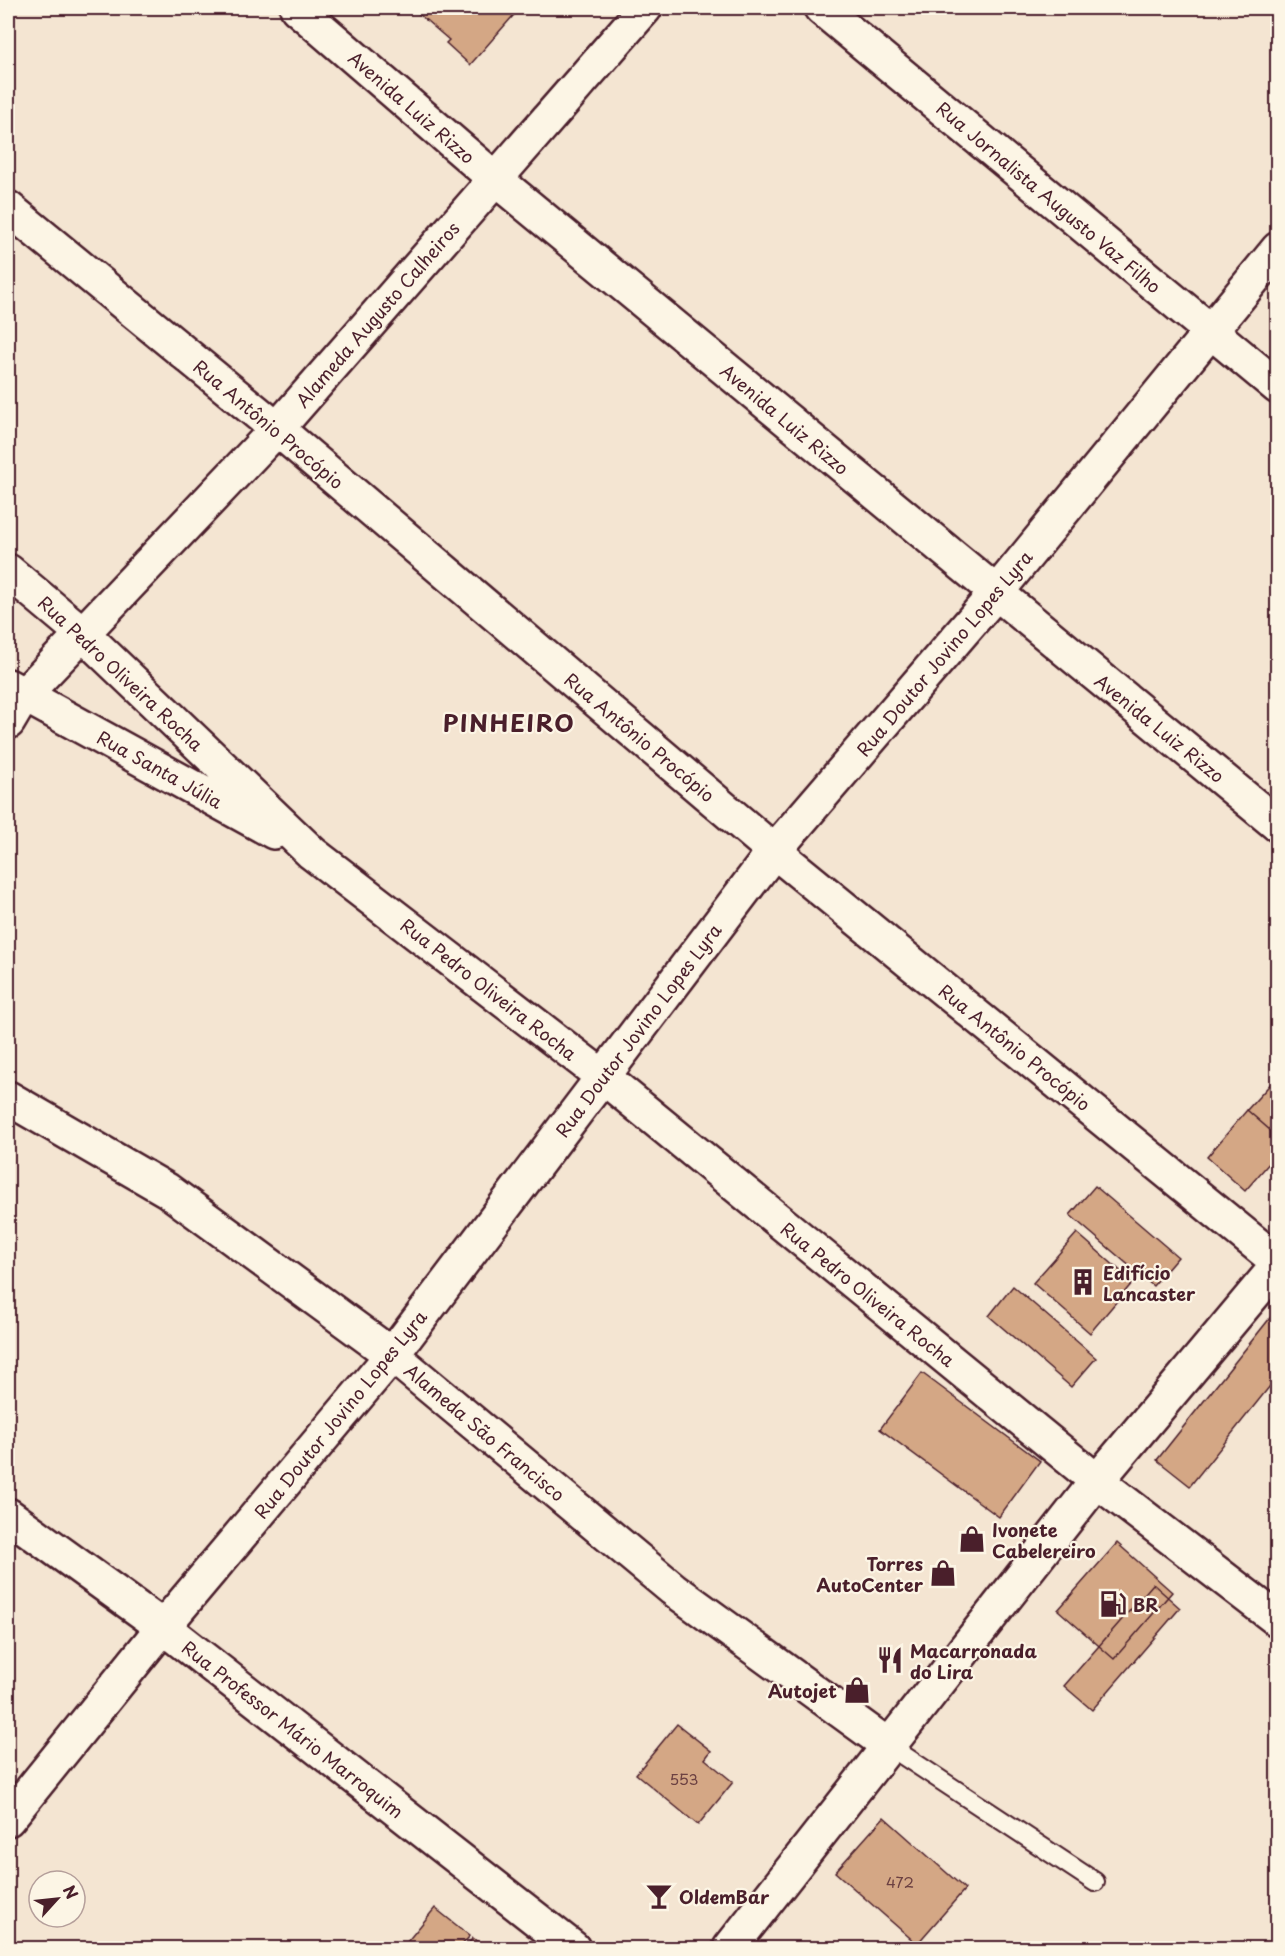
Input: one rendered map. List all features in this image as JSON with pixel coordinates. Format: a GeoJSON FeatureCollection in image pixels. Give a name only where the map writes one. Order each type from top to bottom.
{"type":"FeatureCollection","features":[{"type":"Feature","properties":{"kind":"street","name":"Avenida Luiz Rizzo"},"geometry":{"type":"LineString","coordinates":[[297,8],[494,178],[1278,825]]}},
{"type":"Feature","properties":{"kind":"street","name":"Alameda Augusto Calheiros"},"geometry":{"type":"LineString","coordinates":[[13,701],[82,633],[276,429],[645,8]]}},
{"type":"Feature","properties":{"kind":"street","name":"Rua Jornalista Augusto Vaz Filho"},"geometry":{"type":"LineString","coordinates":[[821,8],[1278,387]]}},
{"type":"Feature","properties":{"kind":"street","name":"Rua Antônio Procópio"},"geometry":{"type":"LineString","coordinates":[[8,208],[276,429],[774,851],[1278,1263]]}},
{"type":"Feature","properties":{"kind":"street","name":"Rua Doutor Jovino Lopes Lyra"},"geometry":{"type":"LineString","coordinates":[[8,1819],[163,1627],[392,1355],[774,851],[996,593],[1278,249]]}},
{"type":"Feature","properties":{"kind":"street","name":"Rua Pedro Oliveira Rocha"},"geometry":{"type":"LineString","coordinates":[[8,571],[82,633],[312,853],[602,1076],[1097,1481],[1278,1620]]}},
{"type":"Feature","properties":{"kind":"street","name":"Rua Santa Júlia"},"geometry":{"type":"LineString","coordinates":[[13,701],[312,853]]}},
{"type":"Feature","properties":{"kind":"street","name":"Alameda São Francisco"},"geometry":{"type":"LineString","coordinates":[[8,1098],[167,1190],[392,1355],[673,1589],[889,1746]]}},
{"type":"Feature","properties":{"kind":"street"},"geometry":{"type":"LineString","coordinates":[[730,1948],[1097,1481],[1278,1263]]}},
{"type":"Feature","properties":{"kind":"street","name":"Rua Professor Mário Marroquim"},"geometry":{"type":"LineString","coordinates":[[8,1515],[163,1627],[573,1948]]}},
{"type":"Feature","properties":{"kind":"lane"},"geometry":{"type":"LineString","coordinates":[[889,1746],[1095,1882]]}},
{"type":"Feature","properties":{"kind":"building"},"geometry":{"type":"Polygon","coordinates":[[[412,8],[520,8],[470,65],[446,43],[449,40],[412,8]]]}},
{"type":"Feature","properties":{"kind":"building"},"geometry":{"type":"Polygon","coordinates":[[[1276,1078],[1278,1079],[1278,1137],[1247,1110],[1276,1078]]]}},
{"type":"Feature","properties":{"kind":"building"},"geometry":{"type":"Polygon","coordinates":[[[1247,1110],[1278,1137],[1278,1153],[1245,1191],[1207,1157],[1247,1110]]]}},
{"type":"Feature","properties":{"kind":"building"},"geometry":{"type":"Polygon","coordinates":[[[1095,1186],[1178,1257],[1153,1286],[1070,1215],[1095,1186]]]}},
{"type":"Feature","properties":{"kind":"building","name":"Edifício Lancaster"},"geometry":{"type":"Polygon","coordinates":[[[1077,1233],[1133,1282],[1090,1333],[1033,1283],[1077,1233]]]}},
{"type":"Feature","properties":{"kind":"building"},"geometry":{"type":"Polygon","coordinates":[[[1013,1286],[1096,1358],[1071,1387],[989,1316],[1013,1286]]]}},
{"type":"Feature","properties":{"kind":"building"},"geometry":{"type":"Polygon","coordinates":[[[1278,1308],[1278,1376],[1190,1486],[1157,1460],[1278,1308]]]}},
{"type":"Feature","properties":{"kind":"building"},"geometry":{"type":"Polygon","coordinates":[[[922,1373],[1040,1461],[999,1517],[880,1429],[922,1373]]]}},
{"type":"Feature","properties":{"kind":"building","name":"BR"},"geometry":{"type":"Polygon","coordinates":[[[1117,1543],[1172,1592],[1114,1659],[1058,1610],[1117,1543]]]}},
{"type":"Feature","properties":{"kind":"building"},"geometry":{"type":"Polygon","coordinates":[[[1153,1584],[1180,1608],[1092,1710],[1064,1686],[1153,1584]]]}},
{"type":"Feature","properties":{"kind":"building"},"geometry":{"type":"Polygon","coordinates":[[[677,1724],[711,1751],[705,1759],[733,1782],[698,1825],[636,1774],[677,1724]]]}},
{"type":"Feature","properties":{"kind":"building"},"geometry":{"type":"Polygon","coordinates":[[[884,1817],[965,1889],[917,1944],[835,1872],[884,1817]]]}},
{"type":"Feature","properties":{"kind":"building"},"geometry":{"type":"Polygon","coordinates":[[[435,1908],[470,1936],[459,1948],[402,1948],[435,1908]]]}},
{"type":"Feature","properties":{"kind":"building"},"geometry":{"type":"Polygon","coordinates":[[[473,1938],[486,1948],[464,1948],[473,1938]]]}},
{"type":"Feature","properties":{"kind":"place","name":"Edifício Lancaster"},"geometry":{"type":"Point","coordinates":[1083,1282]}},
{"type":"Feature","properties":{"kind":"place","name":"Ivonete Cabelereiro"},"geometry":{"type":"Point","coordinates":[972,1539]}},
{"type":"Feature","properties":{"kind":"place","name":"Torres AutoCenter"},"geometry":{"type":"Point","coordinates":[943,1573]}},
{"type":"Feature","properties":{"kind":"place","name":"BR"},"geometry":{"type":"Point","coordinates":[1113,1604]}},
{"type":"Feature","properties":{"kind":"place","name":"Macarronada do Lira"},"geometry":{"type":"Point","coordinates":[890,1660]}},
{"type":"Feature","properties":{"kind":"place","name":"Autojet"},"geometry":{"type":"Point","coordinates":[857,1690]}},
{"type":"Feature","properties":{"kind":"place","name":"OldemBar"},"geometry":{"type":"Point","coordinates":[659,1896]}},
{"type":"Feature","properties":{"kind":"district","name":"PINHEIRO"},"geometry":{"type":"Point","coordinates":[509,722]}}]}
